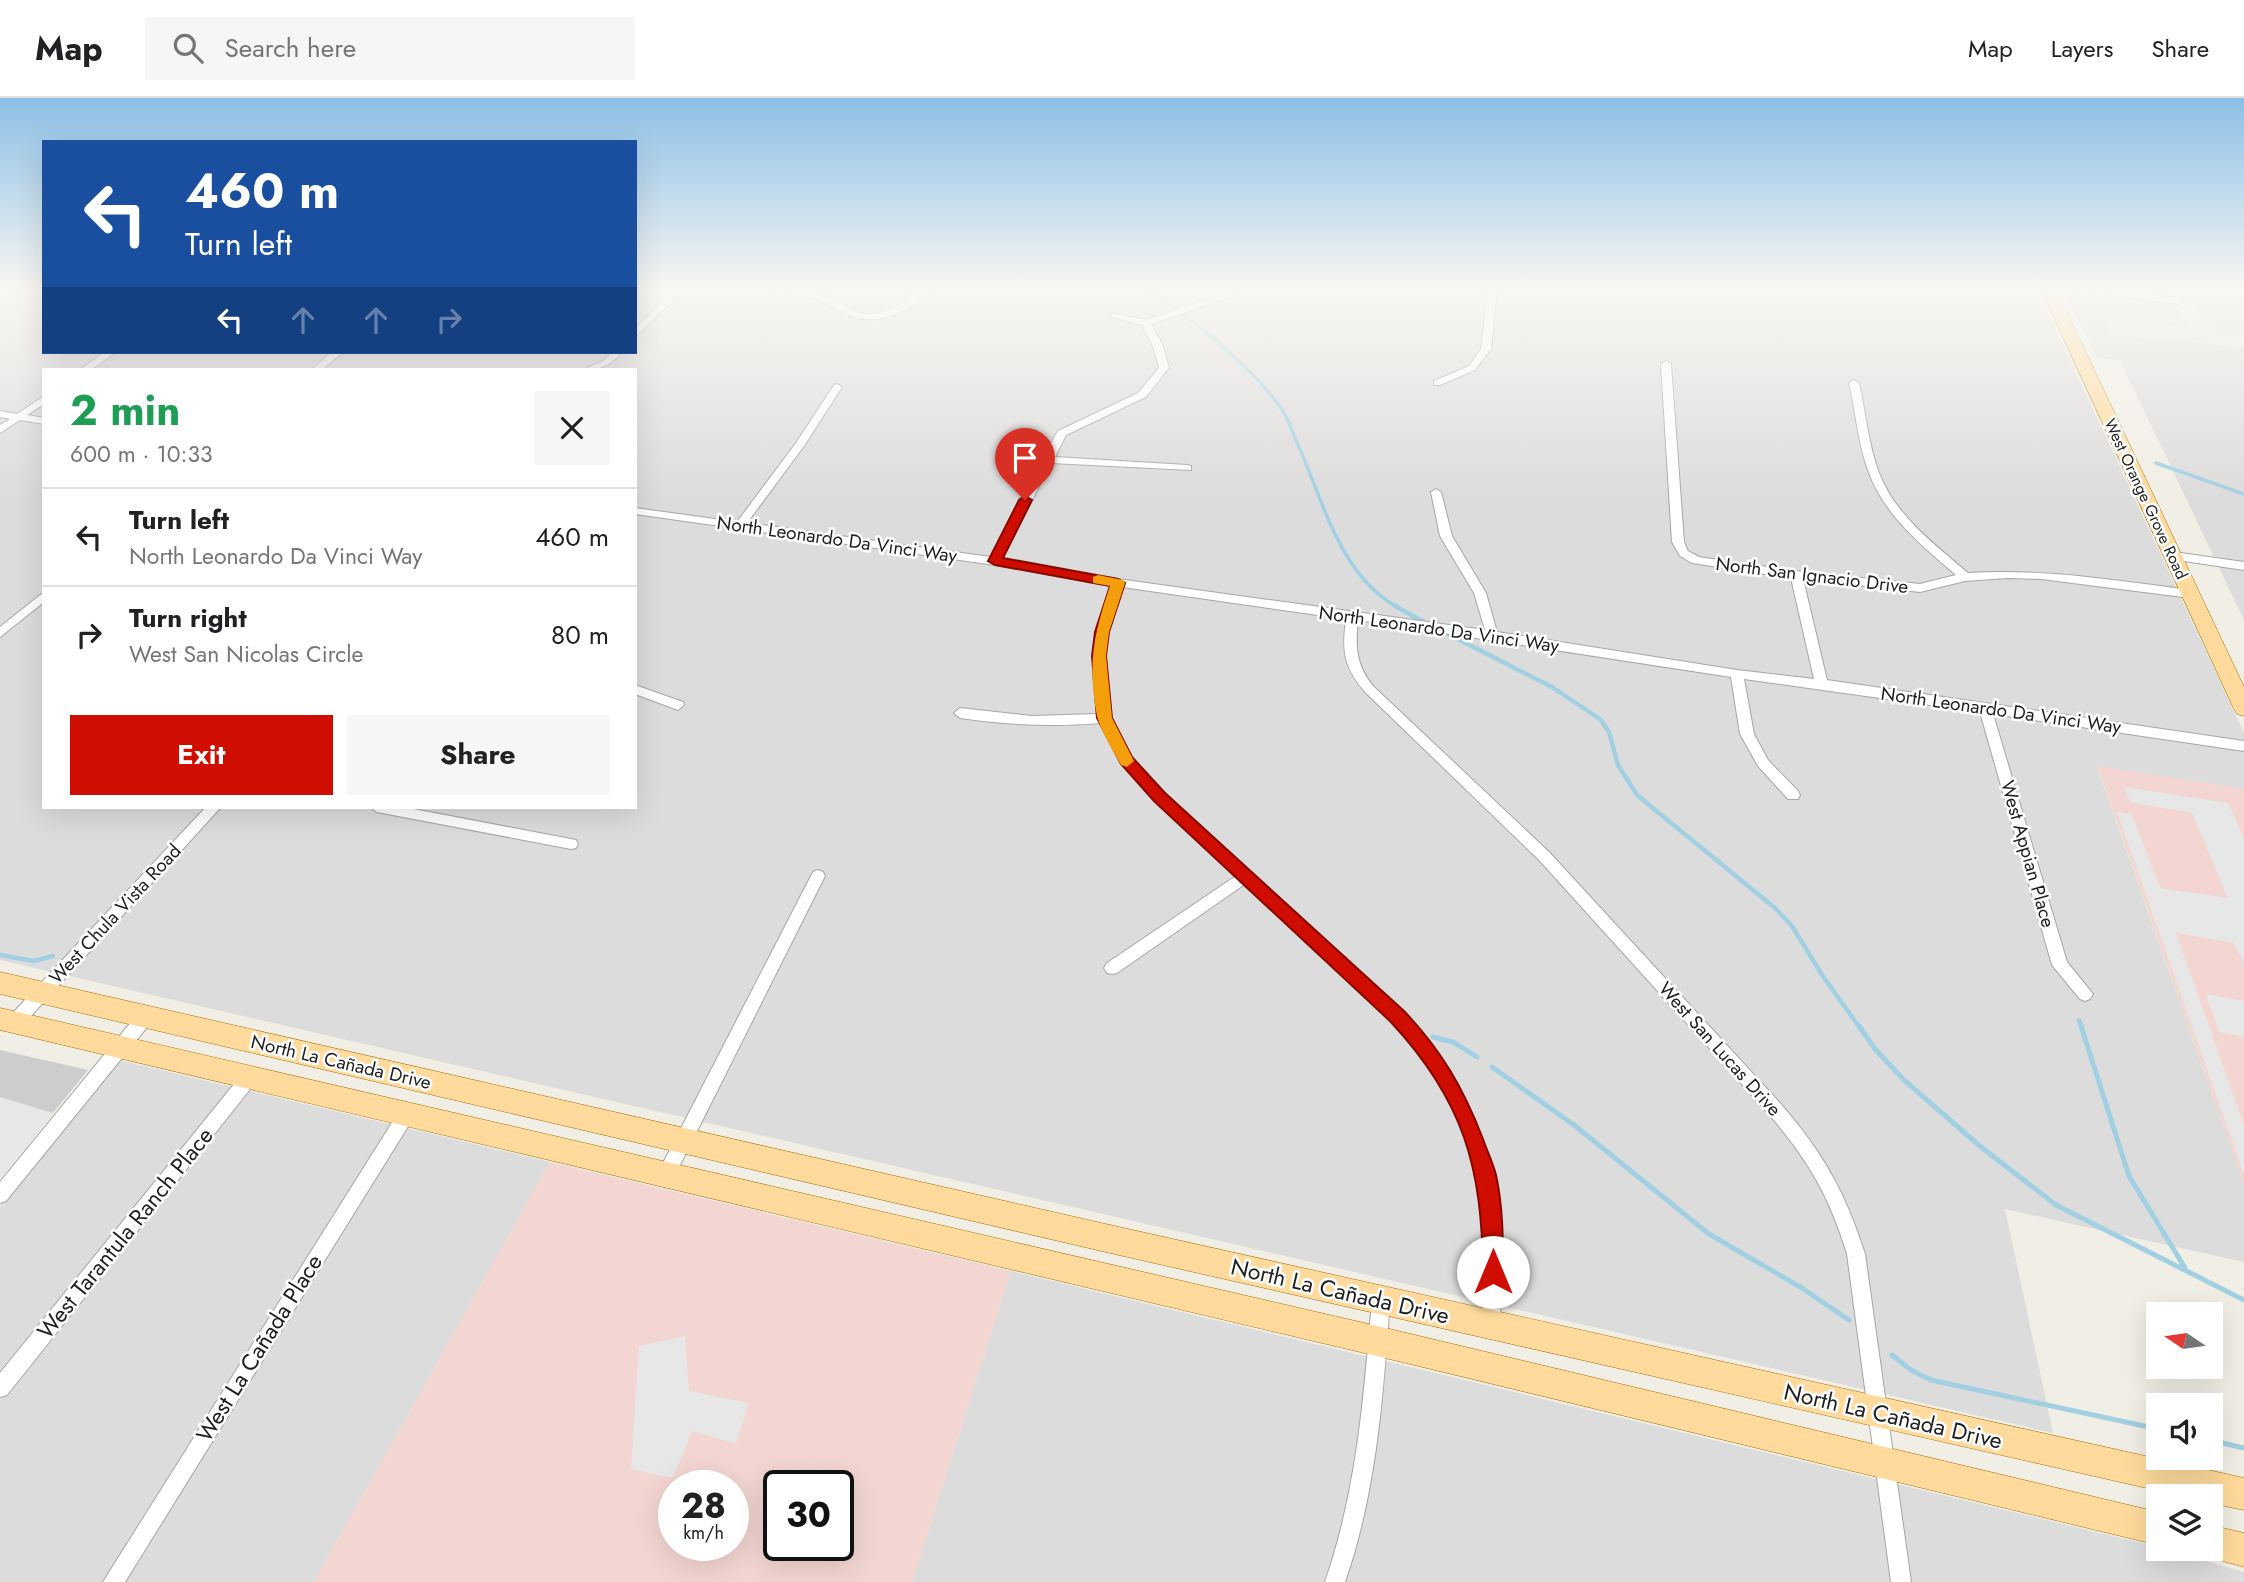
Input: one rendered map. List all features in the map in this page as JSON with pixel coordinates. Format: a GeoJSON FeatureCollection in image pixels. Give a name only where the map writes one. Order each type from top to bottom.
{"type":"FeatureCollection","features":[{"type":"Feature","properties":{"kind":"main road","name":"West Orange Grove Road"},"geometry":{"type":"LineString","coordinates":[[2081,358],[2244,709]]}},
{"type":"Feature","properties":{"kind":"main road","name":"North La Cañada Drive"},"geometry":{"type":"LineString","coordinates":[[0,984],[1879,1414],[2244,1494]]}},
{"type":"Feature","properties":{"kind":"main road","name":"North La Cañada Drive"},"geometry":{"type":"LineString","coordinates":[[8,1020],[1377,1341],[2146,1526]]}},
{"type":"Feature","properties":{"kind":"main road"},"geometry":{"type":"LineString","coordinates":[[2223,1545],[2244,1550]]}},
{"type":"Feature","properties":{"kind":"street"},"geometry":{"type":"LineString","coordinates":[[593,368],[611,358]]}},
{"type":"Feature","properties":{"kind":"street"},"geometry":{"type":"LineString","coordinates":[[995,561],[1062,433],[1142,395],[1164,368],[1161,358]]}},
{"type":"Feature","properties":{"kind":"street"},"geometry":{"type":"LineString","coordinates":[[1437,383],[1472,368],[1479,358]]}},
{"type":"Feature","properties":{"kind":"street","name":"North San Ignacio Drive"},"geometry":{"type":"LineString","coordinates":[[1666,364],[1680,554],[1701,561],[1796,575],[1920,588],[1965,577],[2041,575],[2191,594]]}},
{"type":"Feature","properties":{"kind":"street"},"geometry":{"type":"LineString","coordinates":[[1854,383],[1874,472],[1890,503],[1920,537],[1965,577]]}},
{"type":"Feature","properties":{"kind":"street"},"geometry":{"type":"LineString","coordinates":[[740,525],[837,387]]}},
{"type":"Feature","properties":{"kind":"street"},"geometry":{"type":"LineString","coordinates":[[0,430],[42,400]]}},
{"type":"Feature","properties":{"kind":"street"},"geometry":{"type":"LineString","coordinates":[[0,414],[42,421]]}},
{"type":"Feature","properties":{"kind":"street"},"geometry":{"type":"LineString","coordinates":[[1046,460],[1187,468]]}},
{"type":"Feature","properties":{"kind":"street"},"geometry":{"type":"LineString","coordinates":[[1436,492],[1443,531],[1481,595],[1492,635]]}},
{"type":"Feature","properties":{"kind":"street","name":"North Leonardo Da Vinci Way"},"geometry":{"type":"LineString","coordinates":[[637,511],[995,561],[1118,583],[1492,635],[1737,674],[1985,707],[2244,746]]}},
{"type":"Feature","properties":{"kind":"street"},"geometry":{"type":"LineString","coordinates":[[2174,556],[2244,566]]}},
{"type":"Feature","properties":{"kind":"street"},"geometry":{"type":"LineString","coordinates":[[1796,575],[1822,684]]}},
{"type":"Feature","properties":{"kind":"street"},"geometry":{"type":"LineString","coordinates":[[1118,583],[1102,632],[1099,656],[1105,718],[1126,761],[1160,797],[1421,1041],[1459,1100],[1486,1173],[1492,1216],[1491,1325]]}},
{"type":"Feature","properties":{"kind":"street"},"geometry":{"type":"LineString","coordinates":[[0,632],[42,598]]}},
{"type":"Feature","properties":{"kind":"street","name":"West San Lucas Drive"},"geometry":{"type":"LineString","coordinates":[[1352,617],[1348,652],[1355,674],[1379,701],[1544,856],[1809,1148],[1831,1183],[1845,1215],[1856,1254],[1901,1582]]}},
{"type":"Feature","properties":{"kind":"street"},"geometry":{"type":"LineString","coordinates":[[1737,674],[1747,734],[1763,763],[1793,795]]}},
{"type":"Feature","properties":{"kind":"street"},"geometry":{"type":"LineString","coordinates":[[637,690],[678,705]]}},
{"type":"Feature","properties":{"kind":"street","name":"West Appian Place"},"geometry":{"type":"LineString","coordinates":[[1985,707],[2060,965],[2085,994]]}},
{"type":"Feature","properties":{"kind":"street"},"geometry":{"type":"LineString","coordinates":[[960,713],[1000,720],[1055,723],[1105,718]]}},
{"type":"Feature","properties":{"kind":"street","name":"West Chula Vista Road"},"geometry":{"type":"LineString","coordinates":[[8,1020],[42,993],[212,809]]}},
{"type":"Feature","properties":{"kind":"street"},"geometry":{"type":"LineString","coordinates":[[387,809],[571,844]]}},
{"type":"Feature","properties":{"kind":"street"},"geometry":{"type":"LineString","coordinates":[[666,1175],[681,1140],[818,876]]}},
{"type":"Feature","properties":{"kind":"street"},"geometry":{"type":"LineString","coordinates":[[1112,968],[1245,877]]}},
{"type":"Feature","properties":{"kind":"street"},"geometry":{"type":"LineString","coordinates":[[0,1195],[146,1016]]}},
{"type":"Feature","properties":{"kind":"street","name":"West Tarantula Ranch Place"},"geometry":{"type":"LineString","coordinates":[[0,1388],[249,1078]]}},
{"type":"Feature","properties":{"kind":"street","name":"West La Cañada Place"},"geometry":{"type":"LineString","coordinates":[[113,1582],[407,1115]]}},
{"type":"Feature","properties":{"kind":"street"},"geometry":{"type":"LineString","coordinates":[[1335,1582],[1347,1553],[1360,1496],[1381,1300]]}},
{"type":"Feature","properties":{"kind":"shaded area"},"geometry":{"type":"Polygon","coordinates":[[[0,358],[2069,358],[2244,733],[2244,789],[2097,767],[2244,1184],[2244,1262],[2005,1209],[2053,1433],[0,960],[0,358]]]}},
{"type":"Feature","properties":{"kind":"shaded area"},"geometry":{"type":"Polygon","coordinates":[[[2100,358],[2244,358],[2244,620],[2120,360],[2100,358]]]}},
{"type":"Feature","properties":{"kind":"shaded area"},"geometry":{"type":"Polygon","coordinates":[[[2097,766],[2244,789],[2244,1184],[2104,785],[2097,766]]]}},
{"type":"Feature","properties":{"kind":"shaded area"},"geometry":{"type":"Polygon","coordinates":[[[2124,787],[2228,803],[2244,838],[2244,963],[2234,943],[2176,933],[2244,1125],[2244,1175],[2117,812],[2132,814],[2160,888],[2228,898],[2192,813],[2130,802],[2124,787]]]}},
{"type":"Feature","properties":{"kind":"shaded area"},"geometry":{"type":"Polygon","coordinates":[[[2206,994],[2244,1001],[2244,1037],[2219,1032],[2206,994]]]}},
{"type":"Feature","properties":{"kind":"shaded area"},"geometry":{"type":"Polygon","coordinates":[[[0,1050],[88,1070],[0,1178],[0,1050]]]}},
{"type":"Feature","properties":{"kind":"shaded area"},"geometry":{"type":"Polygon","coordinates":[[[118,1060],[550,1162],[314,1582],[0,1582],[0,1206],[118,1060]]]}},
{"type":"Feature","properties":{"kind":"shaded area"},"geometry":{"type":"Polygon","coordinates":[[[0,1097],[53,1113],[0,1178],[0,1097]]]}},
{"type":"Feature","properties":{"kind":"shaded area"},"geometry":{"type":"Polygon","coordinates":[[[550,1162],[1011,1271],[912,1582],[314,1582],[550,1162]]]}},
{"type":"Feature","properties":{"kind":"shaded area"},"geometry":{"type":"Polygon","coordinates":[[[1011,1271],[2146,1544],[2146,1561],[2206,1561],[2244,1572],[2244,1582],[912,1582],[1011,1271]]]}},
{"type":"Feature","properties":{"kind":"shaded area"},"geometry":{"type":"Polygon","coordinates":[[[685,1336],[689,1391],[749,1403],[736,1444],[692,1431],[676,1470],[658,1470],[658,1475],[631,1469],[639,1346],[685,1336]]]}},
{"type":"Feature","properties":{"kind":"waterway"},"geometry":{"type":"LineString","coordinates":[[1236,358],[1281,408],[1326,515],[1348,558],[1362,578],[1379,595],[1399,608]]}},
{"type":"Feature","properties":{"kind":"waterway"},"geometry":{"type":"LineString","coordinates":[[2156,463],[2244,494]]}},
{"type":"Feature","properties":{"kind":"waterway"},"geometry":{"type":"LineString","coordinates":[[1395,606],[1426,623]]}},
{"type":"Feature","properties":{"kind":"waterway"},"geometry":{"type":"LineString","coordinates":[[1440,630],[1552,687],[1600,719],[1609,732],[1618,765],[1637,795],[1775,908],[1792,926],[1822,975],[1860,1028]]}},
{"type":"Feature","properties":{"kind":"waterway"},"geometry":{"type":"LineString","coordinates":[[0,955],[34,961],[53,956]]}},
{"type":"Feature","properties":{"kind":"waterway"},"geometry":{"type":"LineString","coordinates":[[2079,1020],[2082,1028]]}},
{"type":"Feature","properties":{"kind":"waterway"},"geometry":{"type":"LineString","coordinates":[[1859,1026],[1875,1049],[1904,1080],[1981,1147],[2056,1205],[2244,1300]]}},
{"type":"Feature","properties":{"kind":"waterway"},"geometry":{"type":"LineString","coordinates":[[2081,1026],[2129,1176],[2185,1268]]}},
{"type":"Feature","properties":{"kind":"waterway"},"geometry":{"type":"LineString","coordinates":[[1433,1037],[1453,1042],[1477,1057]]}},
{"type":"Feature","properties":{"kind":"waterway"},"geometry":{"type":"LineString","coordinates":[[1492,1067],[1574,1125],[1709,1234],[1802,1288],[1849,1320]]}},
{"type":"Feature","properties":{"kind":"waterway"},"geometry":{"type":"LineString","coordinates":[[1892,1355],[1911,1370],[1931,1380],[2146,1426]]}},
{"type":"Feature","properties":{"kind":"waterway"},"geometry":{"type":"LineString","coordinates":[[2223,1443],[2244,1448]]}},
{"type":"Feature","properties":{"kind":"slow traffic"},"geometry":{"type":"LineString","coordinates":[[1098,580],[1118,583],[1102,632],[1099,656],[1105,718],[1127,761]]}},
{"type":"Feature","properties":{"kind":"route"},"geometry":{"type":"LineString","coordinates":[[1025,500],[995,561],[1118,583],[1102,632],[1099,656],[1105,718],[1126,761],[1245,877],[1398,1017],[1421,1041],[1441,1070],[1459,1100],[1486,1173],[1492,1216],[1493,1272]]}}]}
